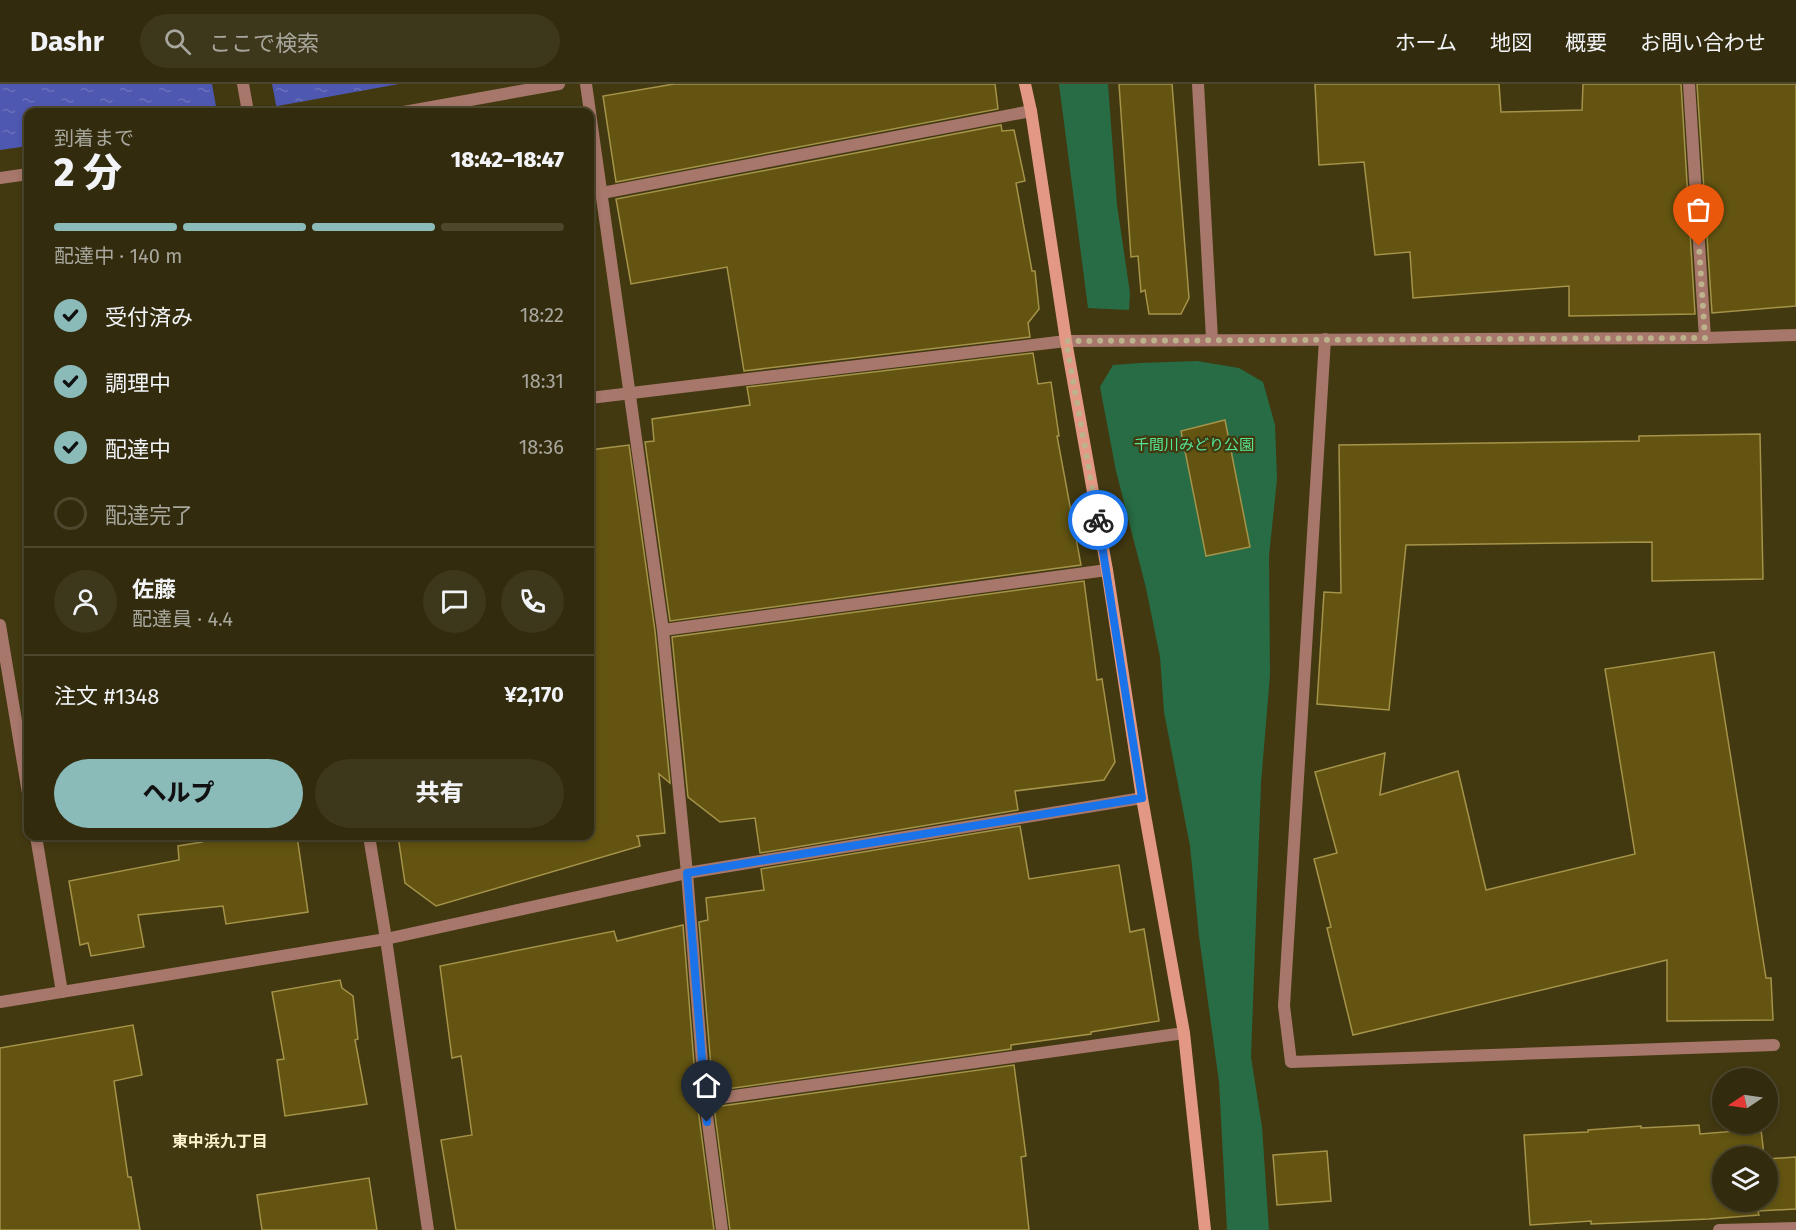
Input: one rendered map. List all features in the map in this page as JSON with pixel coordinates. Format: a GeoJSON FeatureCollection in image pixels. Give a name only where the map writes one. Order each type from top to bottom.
{"type":"FeatureCollection","features":[{"type":"Feature","properties":{"kind":"street"},"geometry":{"type":"LineString","coordinates":[[243,84],[247,108]]}},
{"type":"Feature","properties":{"kind":"street"},"geometry":{"type":"LineString","coordinates":[[426,108],[559,84]]}},
{"type":"Feature","properties":{"kind":"street"},"geometry":{"type":"LineString","coordinates":[[586,84],[590,108]]}},
{"type":"Feature","properties":{"kind":"street"},"geometry":{"type":"LineString","coordinates":[[1025,84],[1066,341],[1107,570],[1142,798],[1184,1033],[1205,1230]]}},
{"type":"Feature","properties":{"kind":"street"},"geometry":{"type":"LineString","coordinates":[[1198,84],[1212,339]]}},
{"type":"Feature","properties":{"kind":"street"},"geometry":{"type":"LineString","coordinates":[[1689,84],[1705,338]]}},
{"type":"Feature","properties":{"kind":"street"},"geometry":{"type":"LineString","coordinates":[[602,193],[1031,111]]}},
{"type":"Feature","properties":{"kind":"street"},"geometry":{"type":"LineString","coordinates":[[594,138],[663,630],[687,873],[705,1100],[722,1230]]}},
{"type":"Feature","properties":{"kind":"street"},"geometry":{"type":"LineString","coordinates":[[0,178],[24,175]]}},
{"type":"Feature","properties":{"kind":"street"},"geometry":{"type":"LineString","coordinates":[[594,397],[1066,341],[1705,338],[1796,335]]}},
{"type":"Feature","properties":{"kind":"street"},"geometry":{"type":"LineString","coordinates":[[1325,339],[1284,1006],[1291,1062],[1773,1045]]}},
{"type":"Feature","properties":{"kind":"street"},"geometry":{"type":"LineString","coordinates":[[663,630],[1107,570]]}},
{"type":"Feature","properties":{"kind":"street"},"geometry":{"type":"LineString","coordinates":[[0,626],[24,769]]}},
{"type":"Feature","properties":{"kind":"street"},"geometry":{"type":"LineString","coordinates":[[0,1002],[386,939],[687,873],[1142,798]]}},
{"type":"Feature","properties":{"kind":"street"},"geometry":{"type":"LineString","coordinates":[[37,840],[62,992]]}},
{"type":"Feature","properties":{"kind":"street"},"geometry":{"type":"LineString","coordinates":[[370,840],[428,1230]]}},
{"type":"Feature","properties":{"kind":"street"},"geometry":{"type":"LineString","coordinates":[[705,1100],[1184,1033]]}},
{"type":"Feature","properties":{"kind":"street"},"geometry":{"type":"LineString","coordinates":[[1719,1230],[1796,1228]]}},
{"type":"Feature","properties":{"kind":"green space"},"geometry":{"type":"Polygon","coordinates":[[[1059,84],[1108,84],[1117,205],[1130,293],[1129,310],[1088,308],[1059,84]]]}},
{"type":"Feature","properties":{"kind":"green space","name":"千間川みどり公園"},"geometry":{"type":"Polygon","coordinates":[[[1197,361],[1239,368],[1263,382],[1275,425],[1277,479],[1269,556],[1270,675],[1261,783],[1251,1057],[1262,1127],[1269,1230],[1227,1230],[1219,1082],[1199,936],[1190,846],[1164,712],[1160,657],[1146,588],[1116,471],[1100,387],[1113,365],[1197,361]]]}},
{"type":"Feature","properties":{"kind":"water"},"geometry":{"type":"Polygon","coordinates":[[[0,84],[399,84],[266,108],[24,108],[24,147],[0,150],[0,84]]]}},
{"type":"Feature","properties":{"kind":"pier"},"geometry":{"type":"Polygon","coordinates":[[[212,84],[272,84],[277,108],[216,108],[212,84]]]}},
{"type":"Feature","properties":{"kind":"building"},"geometry":{"type":"Polygon","coordinates":[[[674,84],[995,84],[998,109],[616,182],[603,96],[674,84]]]}},
{"type":"Feature","properties":{"kind":"building"},"geometry":{"type":"Polygon","coordinates":[[[1119,84],[1172,84],[1189,298],[1181,314],[1149,314],[1145,290],[1141,292],[1138,256],[1131,257],[1119,84]]]}},
{"type":"Feature","properties":{"kind":"building"},"geometry":{"type":"Polygon","coordinates":[[[1315,84],[1499,84],[1501,112],[1582,110],[1583,84],[1681,84],[1695,314],[1569,316],[1569,286],[1413,298],[1410,252],[1375,255],[1364,162],[1319,165],[1315,84]]]}},
{"type":"Feature","properties":{"kind":"building"},"geometry":{"type":"Polygon","coordinates":[[[1697,84],[1796,84],[1796,306],[1712,313],[1697,84]]]}},
{"type":"Feature","properties":{"kind":"building"},"geometry":{"type":"Polygon","coordinates":[[[1001,125],[1002,131],[1014,130],[1025,181],[1016,183],[1032,271],[1035,271],[1039,309],[1028,323],[1030,337],[744,371],[727,267],[631,284],[616,199],[1001,125]]]}},
{"type":"Feature","properties":{"kind":"building"},"geometry":{"type":"Polygon","coordinates":[[[1033,353],[1038,384],[1051,382],[1059,436],[1057,436],[1081,565],[670,621],[645,442],[654,441],[652,419],[750,405],[747,387],[1033,353]]]}},
{"type":"Feature","properties":{"kind":"building"},"geometry":{"type":"Polygon","coordinates":[[[1225,420],[1250,547],[1206,556],[1181,431],[1225,420]]]}},
{"type":"Feature","properties":{"kind":"building"},"geometry":{"type":"Polygon","coordinates":[[[1760,434],[1763,579],[1652,581],[1652,542],[1406,545],[1389,710],[1317,704],[1324,592],[1341,593],[1339,445],[1639,441],[1639,436],[1760,434]]]}},
{"type":"Feature","properties":{"kind":"building"},"geometry":{"type":"Polygon","coordinates":[[[629,445],[655,631],[670,783],[659,774],[665,833],[636,836],[638,836],[640,846],[436,906],[405,883],[399,840],[594,840],[594,449],[629,445]]]}},
{"type":"Feature","properties":{"kind":"building"},"geometry":{"type":"Polygon","coordinates":[[[1084,581],[1097,680],[1102,679],[1115,762],[1104,780],[1015,791],[1018,810],[760,853],[755,818],[720,822],[688,797],[672,637],[1084,581]]]}},
{"type":"Feature","properties":{"kind":"building"},"geometry":{"type":"Polygon","coordinates":[[[1714,652],[1766,978],[1771,978],[1773,1020],[1667,1021],[1667,960],[1353,1035],[1327,928],[1331,927],[1314,859],[1337,853],[1315,772],[1385,753],[1380,795],[1458,771],[1486,890],[1635,854],[1605,669],[1714,652]]]}},
{"type":"Feature","properties":{"kind":"building"},"geometry":{"type":"Polygon","coordinates":[[[1020,826],[1029,879],[1119,865],[1130,932],[1144,929],[1159,1021],[1091,1032],[1091,1034],[1011,1045],[1011,1049],[713,1091],[699,922],[708,920],[706,898],[764,890],[761,869],[1020,826]]]}},
{"type":"Feature","properties":{"kind":"building"},"geometry":{"type":"Polygon","coordinates":[[[202,840],[298,840],[308,912],[226,924],[223,906],[138,915],[144,947],[91,956],[88,943],[80,945],[69,881],[179,860],[178,846],[202,842],[202,840]]]}},
{"type":"Feature","properties":{"kind":"building"},"geometry":{"type":"Polygon","coordinates":[[[683,925],[697,1101],[714,1230],[456,1230],[441,1140],[472,1135],[461,1056],[452,1058],[440,966],[614,931],[617,941],[683,925]]]}},
{"type":"Feature","properties":{"kind":"building"},"geometry":{"type":"Polygon","coordinates":[[[340,980],[342,988],[353,996],[358,1039],[355,1040],[367,1104],[285,1116],[277,1060],[284,1059],[272,992],[340,980]]]}},
{"type":"Feature","properties":{"kind":"building"},"geometry":{"type":"Polygon","coordinates":[[[133,1025],[142,1075],[114,1081],[128,1177],[131,1177],[140,1230],[0,1230],[0,1048],[133,1025]]]}},
{"type":"Feature","properties":{"kind":"building"},"geometry":{"type":"Polygon","coordinates":[[[1014,1065],[1026,1156],[1021,1157],[1029,1230],[730,1230],[714,1107],[1014,1065]]]}},
{"type":"Feature","properties":{"kind":"building"},"geometry":{"type":"Polygon","coordinates":[[[1699,1125],[1700,1134],[1762,1134],[1763,1146],[1712,1146],[1712,1212],[1758,1212],[1759,1215],[1709,1219],[1591,1224],[1591,1221],[1530,1225],[1524,1135],[1588,1132],[1588,1130],[1641,1126],[1641,1128],[1699,1125]]]}},
{"type":"Feature","properties":{"kind":"building"},"geometry":{"type":"Polygon","coordinates":[[[1327,1151],[1331,1201],[1277,1205],[1273,1155],[1327,1151]]]}},
{"type":"Feature","properties":{"kind":"building"},"geometry":{"type":"Polygon","coordinates":[[[1796,1157],[1796,1209],[1778,1210],[1778,1158],[1796,1157]]]}},
{"type":"Feature","properties":{"kind":"building"},"geometry":{"type":"Polygon","coordinates":[[[369,1178],[377,1230],[262,1230],[257,1195],[369,1178]]]}},
{"type":"Feature","properties":{"kind":"way so far"},"geometry":{"type":"LineString","coordinates":[[1098,520],[1066,341],[1705,338],[1699,246]]}},
{"type":"Feature","properties":{"kind":"district","name":"東中浜九丁目"},"geometry":{"type":"Point","coordinates":[220,1141]}},
{"type":"Feature","properties":{"kind":"route"},"geometry":{"type":"LineString","coordinates":[[707,1122],[687,873],[1142,798],[1098,520]]}}]}
